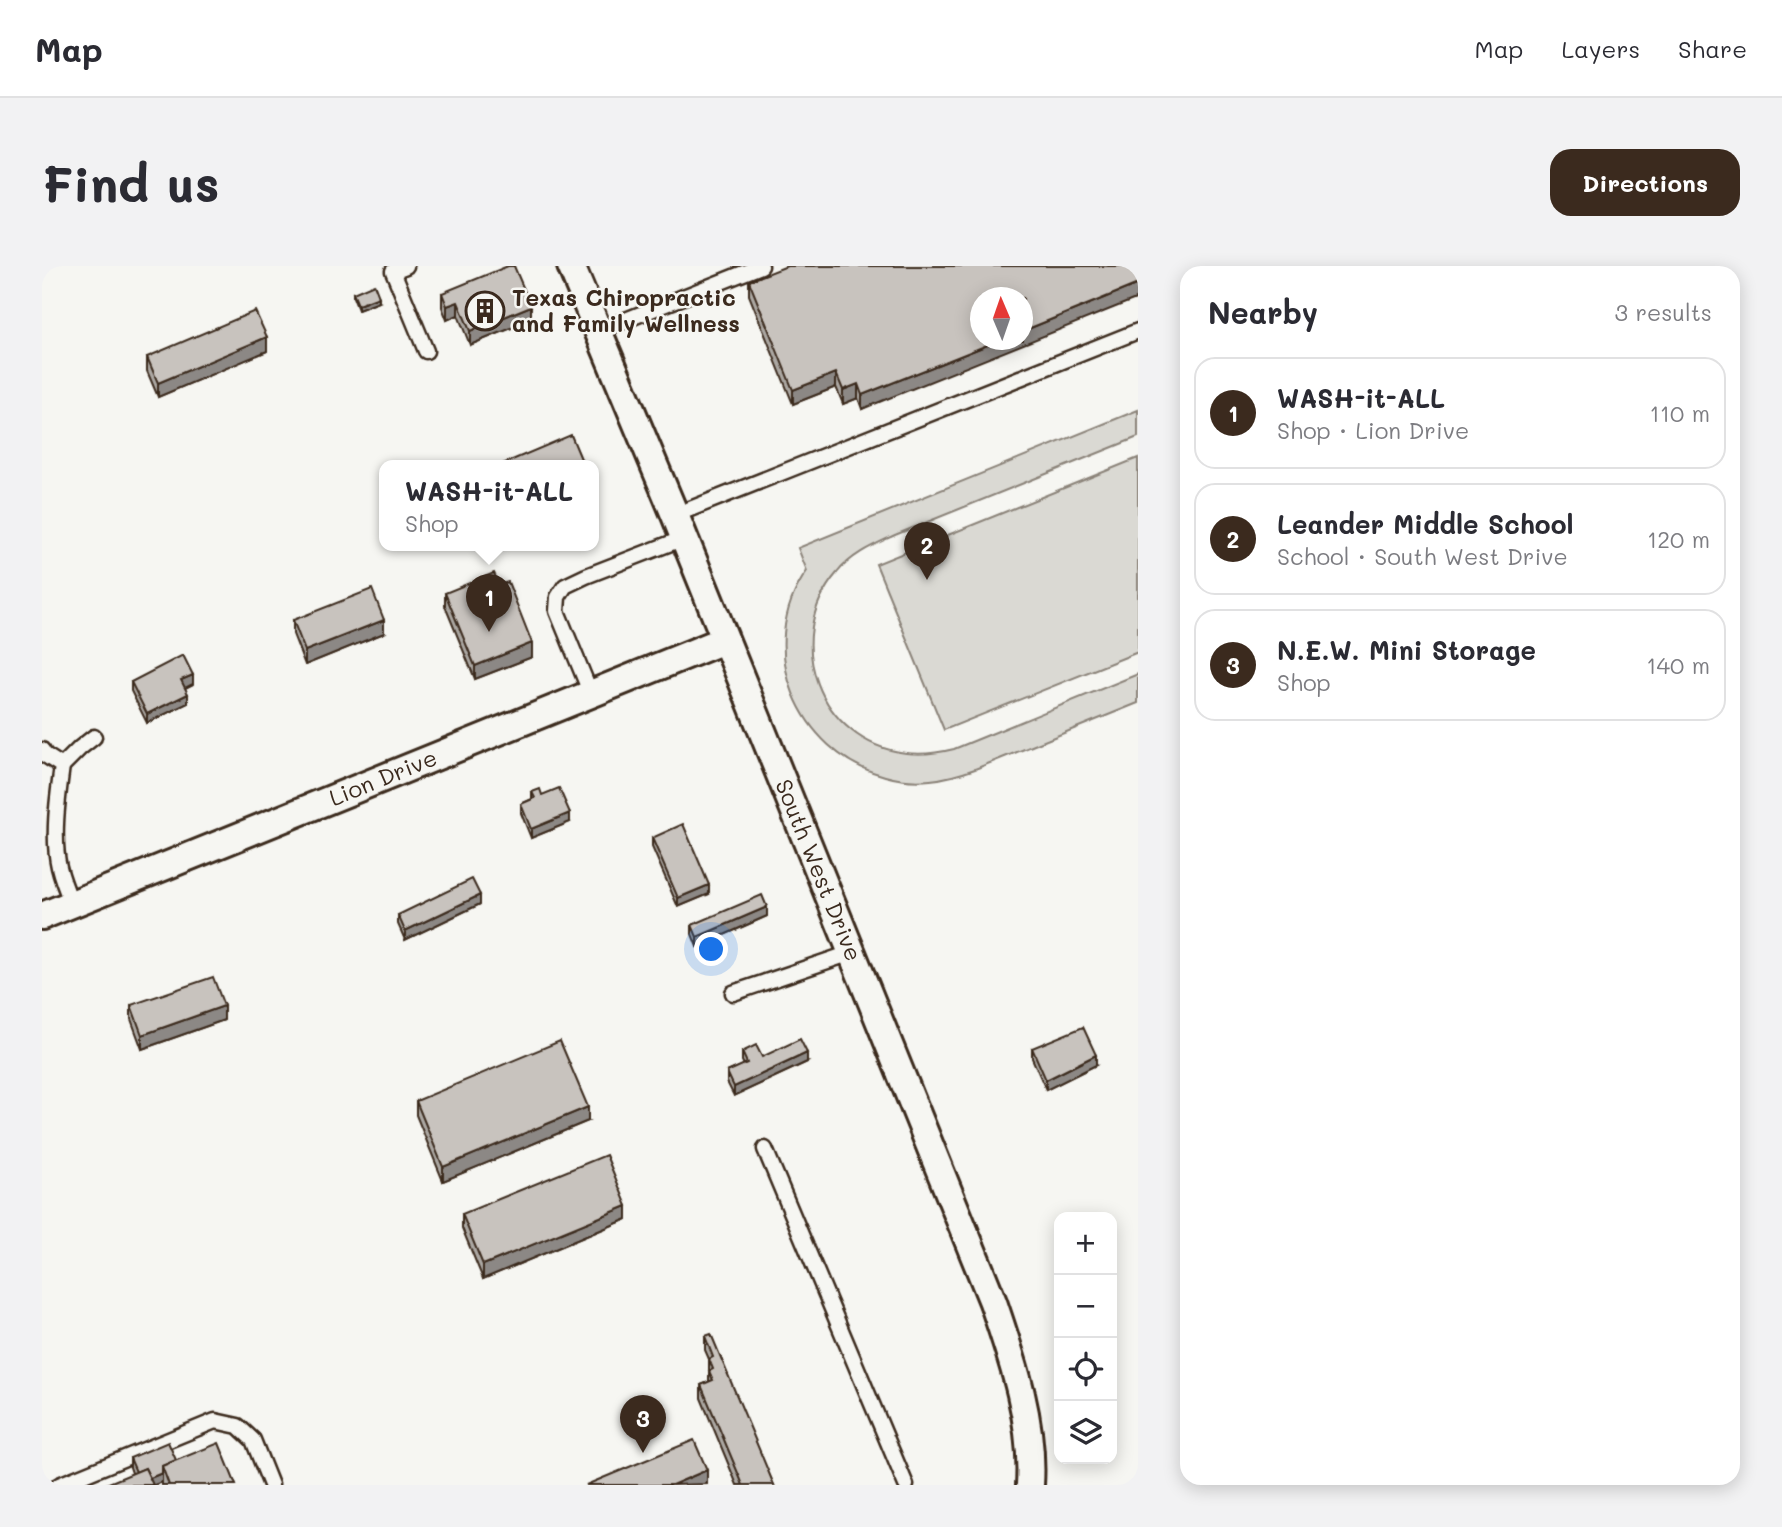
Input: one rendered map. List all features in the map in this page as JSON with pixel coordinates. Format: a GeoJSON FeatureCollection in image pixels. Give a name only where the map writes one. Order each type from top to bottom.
{"type":"FeatureCollection","features":[{"type":"Feature","properties":{"kind":"street","name":"South West Drive"},"geometry":{"type":"LineString","coordinates":[[571,266],[984,1280],[1006,1340],[1018,1384],[1028,1432],[1030,1485]]}},
{"type":"Feature","properties":{"kind":"street","name":"Lion Drive"},"geometry":{"type":"LineString","coordinates":[[42,916],[724,640]]}},
{"type":"Feature","properties":{"kind":"lane"},"geometry":{"type":"LineString","coordinates":[[406,266],[393,271],[426,351]]}},
{"type":"Feature","properties":{"kind":"lane"},"geometry":{"type":"LineString","coordinates":[[598,331],[761,266]]}},
{"type":"Feature","properties":{"kind":"lane"},"geometry":{"type":"LineString","coordinates":[[591,694],[557,611],[558,597],[565,586],[679,527],[1138,331]]}},
{"type":"Feature","properties":{"kind":"lane"},"geometry":{"type":"LineString","coordinates":[[72,904],[56,848],[57,799],[62,766],[94,737]]}},
{"type":"Feature","properties":{"kind":"lane"},"geometry":{"type":"LineString","coordinates":[[42,750],[62,766]]}},
{"type":"Feature","properties":{"kind":"lane"},"geometry":{"type":"LineString","coordinates":[[733,993],[851,953]]}},
{"type":"Feature","properties":{"kind":"lane"},"geometry":{"type":"LineString","coordinates":[[765,1149],[906,1485]]}},
{"type":"Feature","properties":{"kind":"lane"},"geometry":{"type":"LineString","coordinates":[[59,1485],[215,1421],[238,1426],[253,1440],[271,1485]]}},
{"type":"Feature","properties":{"kind":"shaded area"},"geometry":{"type":"Polygon","coordinates":[[[1138,410],[1138,437],[895,535],[849,560],[820,599],[812,627],[811,656],[818,684],[831,709],[851,730],[876,745],[906,753],[954,749],[1138,674],[1138,703],[975,769],[930,780],[885,776],[854,764],[829,745],[808,721],[793,693],[785,663],[784,632],[791,601],[807,571],[798,548],[1138,410]]]}},
{"type":"Feature","properties":{"kind":"shaded area"},"geometry":{"type":"Polygon","coordinates":[[[1138,458],[1138,652],[944,730],[876,564],[1138,458]]]}},
{"type":"Feature","properties":{"kind":"building","name":"Texas Chiropractic and Family Wellness"},"geometry":{"type":"Polygon","coordinates":[[[508,266],[514,266],[531,306],[470,331],[458,302],[447,306],[442,293],[508,266]]]}},
{"type":"Feature","properties":{"kind":"building"},"geometry":{"type":"Polygon","coordinates":[[[787,266],[1138,266],[1138,284],[1033,327],[1033,287],[970,287],[970,350],[975,350],[862,395],[858,384],[843,390],[836,373],[793,390],[749,281],[787,266]]]}},
{"type":"Feature","properties":{"kind":"building"},"geometry":{"type":"Polygon","coordinates":[[[374,284],[379,297],[358,305],[353,293],[374,284]]]}},
{"type":"Feature","properties":{"kind":"building"},"geometry":{"type":"Polygon","coordinates":[[[255,311],[267,337],[158,383],[147,357],[255,311]]]}},
{"type":"Feature","properties":{"kind":"building"},"geometry":{"type":"Polygon","coordinates":[[[571,435],[581,460],[512,460],[571,435]]]}},
{"type":"Feature","properties":{"kind":"building"},"geometry":{"type":"Polygon","coordinates":[[[494,573],[499,585],[508,582],[532,643],[475,666],[445,593],[494,573]]]}},
{"type":"Feature","properties":{"kind":"building"},"geometry":{"type":"Polygon","coordinates":[[[372,589],[384,620],[305,651],[293,620],[372,589]]]}},
{"type":"Feature","properties":{"kind":"building"},"geometry":{"type":"Polygon","coordinates":[[[183,655],[193,675],[181,680],[188,694],[147,714],[131,682],[183,655]]]}},
{"type":"Feature","properties":{"kind":"building"},"geometry":{"type":"Polygon","coordinates":[[[559,788],[570,813],[531,829],[521,804],[535,798],[532,792],[540,789],[542,795],[559,788]]]}},
{"type":"Feature","properties":{"kind":"building"},"geometry":{"type":"Polygon","coordinates":[[[683,824],[709,885],[678,898],[652,838],[683,824]]]}},
{"type":"Feature","properties":{"kind":"building"},"geometry":{"type":"Polygon","coordinates":[[[472,879],[480,895],[405,931],[398,915],[472,879]]]}},
{"type":"Feature","properties":{"kind":"building"},"geometry":{"type":"Polygon","coordinates":[[[762,895],[767,907],[697,937],[692,925],[762,895]]]}},
{"type":"Feature","properties":{"kind":"building"},"geometry":{"type":"Polygon","coordinates":[[[213,977],[224,1006],[142,1035],[131,1005],[213,977]]]}},
{"type":"Feature","properties":{"kind":"building"},"geometry":{"type":"Polygon","coordinates":[[[1083,1027],[1096,1055],[1046,1080],[1032,1048],[1083,1027]]]}},
{"type":"Feature","properties":{"kind":"building"},"geometry":{"type":"Polygon","coordinates":[[[800,1039],[807,1053],[734,1087],[727,1072],[747,1063],[742,1052],[756,1045],[762,1057],[800,1039]]]}},
{"type":"Feature","properties":{"kind":"building"},"geometry":{"type":"Polygon","coordinates":[[[560,1041],[588,1107],[443,1167],[416,1101],[560,1041]]]}},
{"type":"Feature","properties":{"kind":"building"},"geometry":{"type":"Polygon","coordinates":[[[606,1155],[627,1206],[483,1265],[462,1214],[606,1155]]]}},
{"type":"Feature","properties":{"kind":"building"},"geometry":{"type":"Polygon","coordinates":[[[711,1334],[774,1485],[743,1485],[701,1385],[713,1380],[709,1371],[713,1369],[709,1359],[713,1357],[705,1336],[711,1334]]]}},
{"type":"Feature","properties":{"kind":"building"},"geometry":{"type":"Polygon","coordinates":[[[694,1440],[707,1470],[672,1485],[586,1485],[694,1440]]]}},
{"type":"Feature","properties":{"kind":"building"},"geometry":{"type":"Polygon","coordinates":[[[168,1442],[176,1460],[162,1466],[162,1473],[150,1478],[145,1468],[136,1472],[130,1458],[168,1442]]]}},
{"type":"Feature","properties":{"kind":"building"},"geometry":{"type":"Polygon","coordinates":[[[219,1443],[236,1485],[169,1485],[162,1466],[219,1443]]]}},
{"type":"Feature","properties":{"kind":"building"},"geometry":{"type":"Polygon","coordinates":[[[145,1468],[153,1485],[104,1485],[145,1468]]]}},
{"type":"Feature","properties":{"kind":"place","name":"Texas Chiropractic and Family Wellness"},"geometry":{"type":"Point","coordinates":[485,311]}},
{"type":"Feature","properties":{"kind":"place","name":"Leander Middle School"},"geometry":{"type":"Point","coordinates":[927,580]}},
{"type":"Feature","properties":{"kind":"place","name":"WASH-it-ALL"},"geometry":{"type":"Point","coordinates":[489,632]}},
{"type":"Feature","properties":{"kind":"place","name":"N.E.W. Mini Storage"},"geometry":{"type":"Point","coordinates":[643,1453]}}]}
